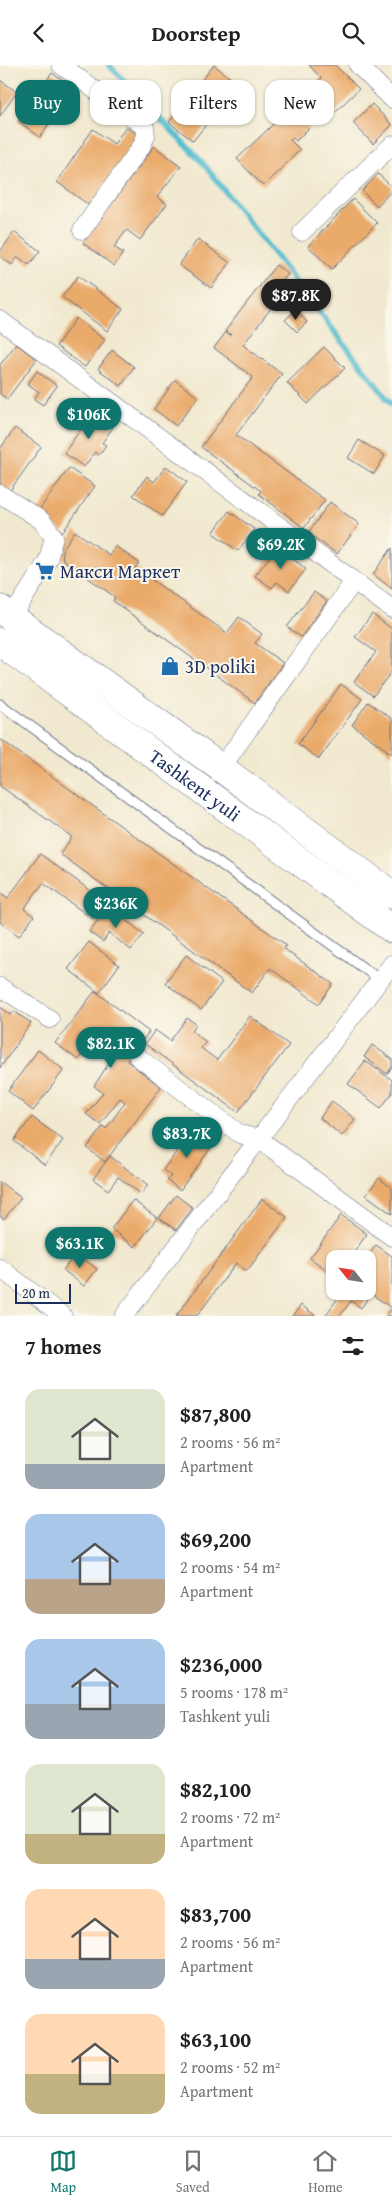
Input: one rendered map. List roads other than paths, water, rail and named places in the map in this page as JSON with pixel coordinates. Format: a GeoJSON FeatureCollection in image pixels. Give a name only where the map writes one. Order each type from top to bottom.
{"type":"FeatureCollection","features":[{"type":"Feature","properties":{"kind":"highway","name":"Tashkent yuli"},"geometry":{"type":"LineString","coordinates":[[6,613],[221,767],[392,895]]}},
{"type":"Feature","properties":{"kind":"highway","name":"Tashkent yuli"},"geometry":{"type":"LineString","coordinates":[[0,641],[392,929]]}},
{"type":"Feature","properties":{"kind":"street"},"geometry":{"type":"LineString","coordinates":[[61,65],[145,127],[146,137],[141,147],[82,230]]}},
{"type":"Feature","properties":{"kind":"street"},"geometry":{"type":"LineString","coordinates":[[358,65],[392,99]]}},
{"type":"Feature","properties":{"kind":"street"},"geometry":{"type":"LineString","coordinates":[[302,232],[392,145]]}},
{"type":"Feature","properties":{"kind":"street"},"geometry":{"type":"LineString","coordinates":[[0,320],[392,609]]}},
{"type":"Feature","properties":{"kind":"street"},"geometry":{"type":"LineString","coordinates":[[0,494],[41,520],[54,537],[48,560],[6,613]]}},
{"type":"Feature","properties":{"kind":"street"},"geometry":{"type":"LineString","coordinates":[[221,767],[354,581]]}},
{"type":"Feature","properties":{"kind":"street"},"geometry":{"type":"LineString","coordinates":[[124,1316],[392,964]]}},
{"type":"Feature","properties":{"kind":"street"},"geometry":{"type":"LineString","coordinates":[[0,987],[50,1019]]}},
{"type":"Feature","properties":{"kind":"street"},"geometry":{"type":"LineString","coordinates":[[138,1057],[240,1134],[259,1139],[392,1237]]}},
{"type":"Feature","properties":{"kind":"street"},"geometry":{"type":"LineString","coordinates":[[0,1269],[63,1316]]}},
{"type":"Feature","properties":{"kind":"lane"},"geometry":{"type":"LineString","coordinates":[[0,705],[380,980]]}},
{"type":"Feature","properties":{"kind":"waterway"},"geometry":{"type":"LineString","coordinates":[[109,65],[202,162],[392,405]]}},
{"type":"Feature","properties":{"kind":"place","name":"Макси Маркет"},"geometry":{"type":"Point","coordinates":[45,571]}},
{"type":"Feature","properties":{"kind":"place","name":"3D poliki"},"geometry":{"type":"Point","coordinates":[170,666]}}]}
